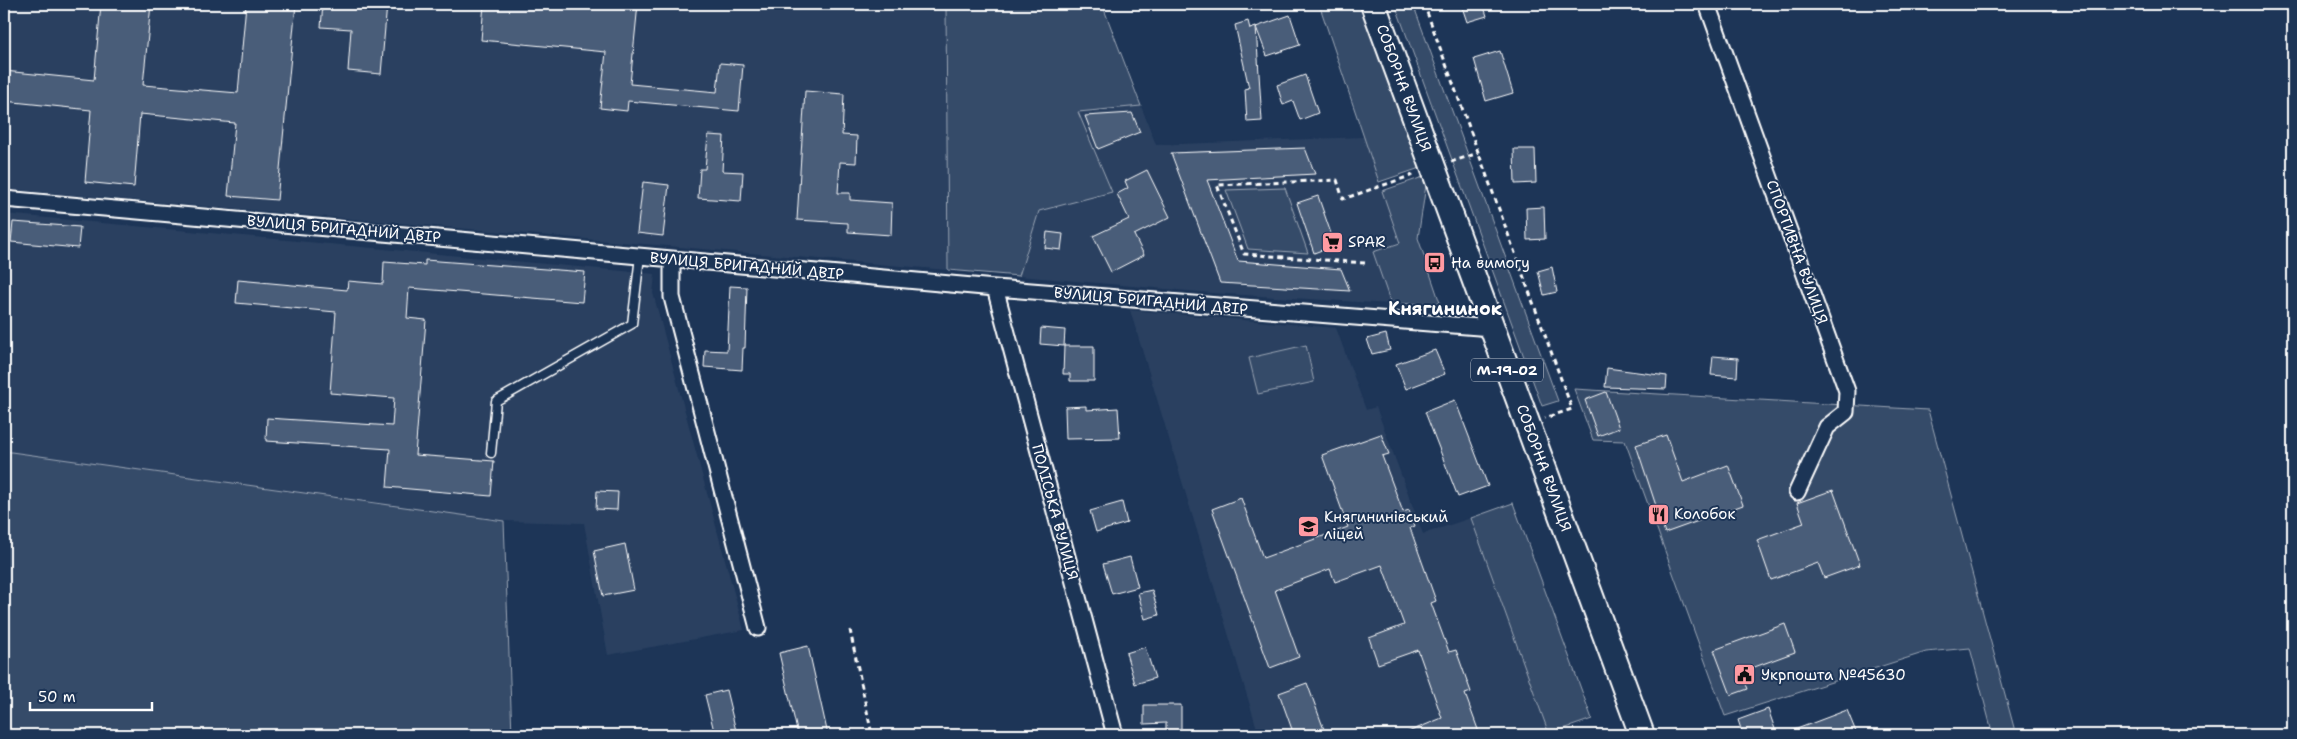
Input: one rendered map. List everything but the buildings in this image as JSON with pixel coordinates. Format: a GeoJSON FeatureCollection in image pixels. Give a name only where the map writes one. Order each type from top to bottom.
{"type":"FeatureCollection","features":[{"type":"Feature","properties":{"kind":"main road","name":"СОБОРНА ВУЛИЦЯ"},"geometry":{"type":"LineString","coordinates":[[1373,4],[1642,735]]}},
{"type":"Feature","properties":{"kind":"street","name":"СПОРТИВНА ВУЛИЦЯ"},"geometry":{"type":"LineString","coordinates":[[1707,4],[1847,391],[1846,412],[1827,427],[1796,492]]}},
{"type":"Feature","properties":{"kind":"street","name":"ВУЛИЦЯ БРИГАДНИЙ ДВІР"},"geometry":{"type":"LineString","coordinates":[[4,199],[995,288],[1491,328]]}},
{"type":"Feature","properties":{"kind":"street"},"geometry":{"type":"LineString","coordinates":[[672,259],[672,297],[758,628]]}},
{"type":"Feature","properties":{"kind":"street","name":"ПОЛІСЬКА ВУЛИЦЯ"},"geometry":{"type":"LineString","coordinates":[[995,288],[1115,735]]}},
{"type":"Feature","properties":{"kind":"lane"},"geometry":{"type":"LineString","coordinates":[[491,453],[496,402],[632,324],[640,256]]}},
{"type":"Feature","properties":{"kind":"path"},"geometry":{"type":"LineString","coordinates":[[1424,4],[1572,409],[1528,424]]}},
{"type":"Feature","properties":{"kind":"path"},"geometry":{"type":"LineString","coordinates":[[1365,263],[1244,254],[1217,185],[1337,180],[1344,199],[1478,153]]}},
{"type":"Feature","properties":{"kind":"path"},"geometry":{"type":"LineString","coordinates":[[850,630],[872,735]]}},
{"type":"Feature","properties":{"kind":"shaded area"},"geometry":{"type":"Polygon","coordinates":[[[4,4],[946,4],[948,270],[4,189],[4,4]]]}},
{"type":"Feature","properties":{"kind":"shaded area"},"geometry":{"type":"Polygon","coordinates":[[[946,4],[1102,4],[1141,106],[1078,112],[1112,192],[1039,211],[1019,276],[948,270],[946,4]]]}},
{"type":"Feature","properties":{"kind":"shaded area"},"geometry":{"type":"Polygon","coordinates":[[[1319,4],[1360,4],[1420,168],[1379,182],[1319,4]]]}},
{"type":"Feature","properties":{"kind":"shaded area"},"geometry":{"type":"Polygon","coordinates":[[[1395,4],[1413,4],[1558,401],[1542,406],[1395,4]]]}},
{"type":"Feature","properties":{"kind":"shaded area"},"geometry":{"type":"Polygon","coordinates":[[[1141,106],[1156,145],[1364,137],[1400,243],[1373,252],[1391,304],[1212,293],[1019,276],[1039,211],[1111,192],[1078,112],[1141,106]]]}},
{"type":"Feature","properties":{"kind":"shaded area"},"geometry":{"type":"Polygon","coordinates":[[[1423,177],[1426,185],[1418,238],[1440,303],[1391,304],[1373,252],[1400,243],[1382,191],[1423,177]]]}},
{"type":"Feature","properties":{"kind":"shaded area"},"geometry":{"type":"Polygon","coordinates":[[[1285,188],[1308,253],[1248,249],[1226,190],[1285,188]]]}},
{"type":"Feature","properties":{"kind":"shaded area"},"geometry":{"type":"Polygon","coordinates":[[[4,214],[655,274],[653,293],[744,630],[608,655],[584,523],[504,521],[4,451],[4,214]]]}},
{"type":"Feature","properties":{"kind":"shaded area","name":"Княгининівський ліцей"},"geometry":{"type":"Polygon","coordinates":[[[1130,310],[1336,328],[1366,410],[1376,407],[1423,534],[1471,518],[1550,735],[1259,735],[1130,310]]]}},
{"type":"Feature","properties":{"kind":"shaded area"},"geometry":{"type":"Polygon","coordinates":[[[1306,345],[1314,382],[1258,394],[1249,358],[1306,345]]]}},
{"type":"Feature","properties":{"kind":"shaded area"},"geometry":{"type":"Polygon","coordinates":[[[1574,389],[1928,410],[2016,735],[1993,735],[1970,648],[1926,652],[1725,716],[1625,441],[1593,440],[1574,389]]]}},
{"type":"Feature","properties":{"kind":"shaded area"},"geometry":{"type":"Polygon","coordinates":[[[4,451],[504,521],[512,735],[4,735],[4,451]]]}},
{"type":"Feature","properties":{"kind":"shaded area"},"geometry":{"type":"Polygon","coordinates":[[[1513,503],[1592,719],[1549,734],[1471,518],[1513,503]]]}},
{"type":"Feature","properties":{"kind":"place","name":"SPAR"},"geometry":{"type":"Point","coordinates":[1332,242]}},
{"type":"Feature","properties":{"kind":"place","name":"На вимогу"},"geometry":{"type":"Point","coordinates":[1435,263]}},
{"type":"Feature","properties":{"kind":"place","name":"Колобок"},"geometry":{"type":"Point","coordinates":[1658,514]}},
{"type":"Feature","properties":{"kind":"place","name":"Княгининівський ліцей"},"geometry":{"type":"Point","coordinates":[1308,526]}},
{"type":"Feature","properties":{"kind":"place","name":"Укрпошта №45630"},"geometry":{"type":"Point","coordinates":[1745,675]}},
{"type":"Feature","properties":{"kind":"district","name":"Княгининок"},"geometry":{"type":"Point","coordinates":[1445,309]}}]}
